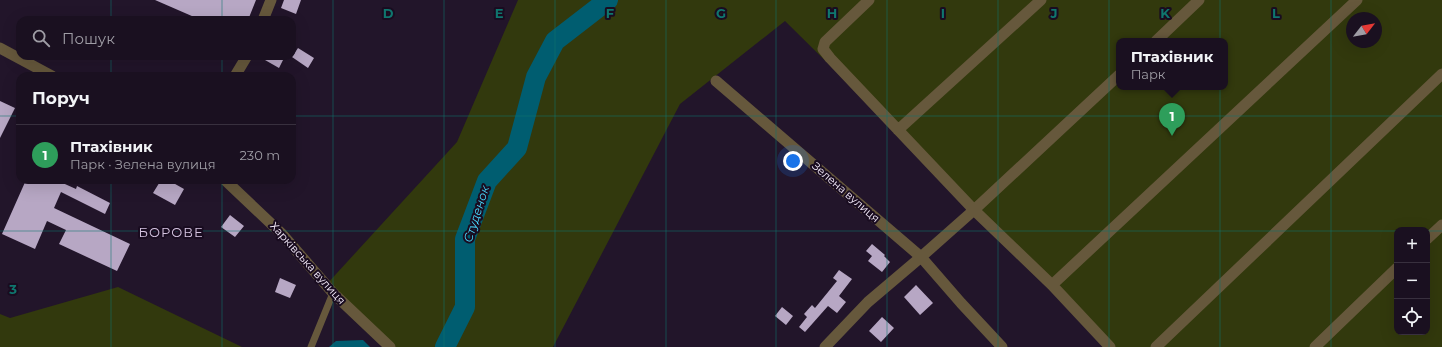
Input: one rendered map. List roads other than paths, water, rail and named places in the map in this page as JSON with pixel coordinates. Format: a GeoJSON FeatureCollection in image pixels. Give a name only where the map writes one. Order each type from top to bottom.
{"type":"FeatureCollection","features":[{"type":"Feature","properties":{"kind":"street"},"geometry":{"type":"LineString","coordinates":[[265,16],[271,0]]}},
{"type":"Feature","properties":{"kind":"street"},"geometry":{"type":"LineString","coordinates":[[869,0],[825,42],[823,49],[974,210],[1052,285],[1110,347]]}},
{"type":"Feature","properties":{"kind":"street"},"geometry":{"type":"LineString","coordinates":[[898,130],[1041,0]]}},
{"type":"Feature","properties":{"kind":"street"},"geometry":{"type":"LineString","coordinates":[[1159,38],[1199,0]]}},
{"type":"Feature","properties":{"kind":"street"},"geometry":{"type":"LineString","coordinates":[[1052,285],[1357,0]]}},
{"type":"Feature","properties":{"kind":"street"},"geometry":{"type":"LineString","coordinates":[[0,48],[16,57]]}},
{"type":"Feature","properties":{"kind":"street"},"geometry":{"type":"LineString","coordinates":[[22,60],[45,72]]}},
{"type":"Feature","properties":{"kind":"street"},"geometry":{"type":"LineString","coordinates":[[237,72],[245,60]]}},
{"type":"Feature","properties":{"kind":"street"},"geometry":{"type":"LineString","coordinates":[[1156,347],[1442,74]]}},
{"type":"Feature","properties":{"kind":"street"},"geometry":{"type":"LineString","coordinates":[[825,347],[868,302],[974,210],[1116,78]]}},
{"type":"Feature","properties":{"kind":"street","name":"Зелена вулиця"},"geometry":{"type":"LineString","coordinates":[[716,81],[921,257],[1002,347]]}},
{"type":"Feature","properties":{"kind":"street","name":"Харківська вулиця"},"geometry":{"type":"LineString","coordinates":[[229,184],[282,234],[333,293],[390,347]]}},
{"type":"Feature","properties":{"kind":"street"},"geometry":{"type":"LineString","coordinates":[[1430,236],[1442,225]]}},
{"type":"Feature","properties":{"kind":"street"},"geometry":{"type":"LineString","coordinates":[[1315,347],[1394,271]]}},
{"type":"Feature","properties":{"kind":"lane"},"geometry":{"type":"LineString","coordinates":[[311,347],[333,293]]}},
{"type":"Feature","properties":{"kind":"water"},"geometry":{"type":"Polygon","coordinates":[[[363,340],[370,347],[329,347],[336,341],[363,340]]]}},
{"type":"Feature","properties":{"kind":"waterway","name":"Студенок"},"geometry":{"type":"LineString","coordinates":[[445,347],[465,307],[465,239],[487,181],[517,148],[536,77],[555,41],[608,0]]}},
{"type":"Feature","properties":{"kind":"place","name":"Птахівник"},"geometry":{"type":"Point","coordinates":[1172,136]}},
{"type":"Feature","properties":{"kind":"district","name":"БОРОВЕ"},"geometry":{"type":"Point","coordinates":[171,232]}}]}
